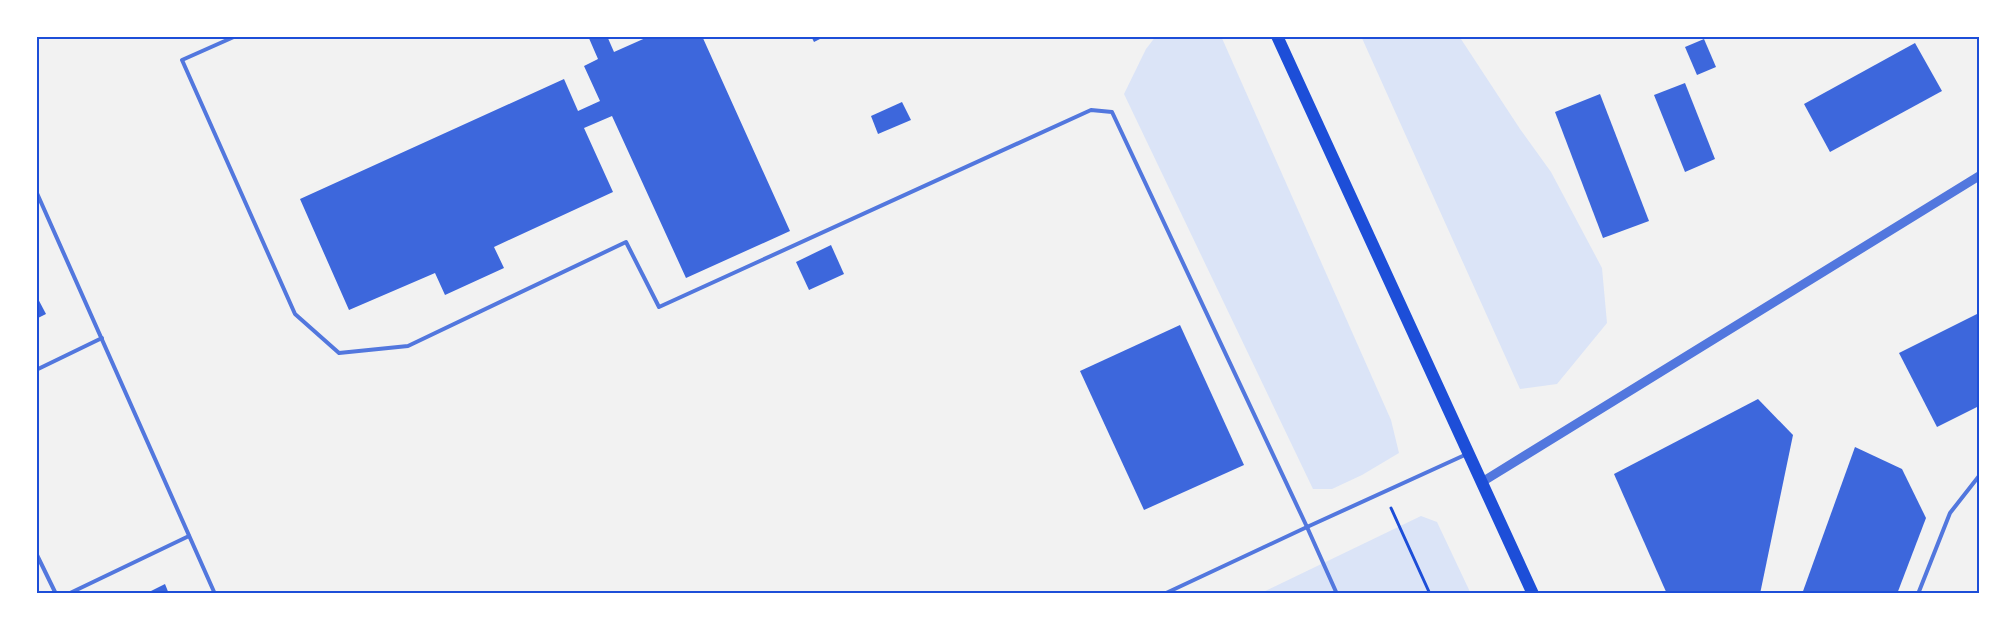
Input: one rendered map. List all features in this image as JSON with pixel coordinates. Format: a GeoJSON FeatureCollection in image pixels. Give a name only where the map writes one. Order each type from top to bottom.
{"type":"FeatureCollection","features":[{"type":"Feature","properties":{"kind":"main road"},"geometry":{"type":"LineString","coordinates":[[1278,36],[1533,594]]}},
{"type":"Feature","properties":{"kind":"street"},"geometry":{"type":"LineString","coordinates":[[1482,482],[1979,176]]}},
{"type":"Feature","properties":{"kind":"lane"},"geometry":{"type":"LineString","coordinates":[[236,36],[182,60],[295,314],[339,353],[408,346],[626,242],[659,307],[1091,110],[1112,112],[1337,594]]}},
{"type":"Feature","properties":{"kind":"lane"},"geometry":{"type":"LineString","coordinates":[[36,191],[215,594]]}},
{"type":"Feature","properties":{"kind":"lane"},"geometry":{"type":"LineString","coordinates":[[36,370],[102,338]]}},
{"type":"Feature","properties":{"kind":"lane"},"geometry":{"type":"LineString","coordinates":[[1164,594],[1469,454]]}},
{"type":"Feature","properties":{"kind":"lane"},"geometry":{"type":"LineString","coordinates":[[1918,594],[1950,513],[1979,476]]}},
{"type":"Feature","properties":{"kind":"lane"},"geometry":{"type":"LineString","coordinates":[[68,594],[189,536]]}},
{"type":"Feature","properties":{"kind":"lane"},"geometry":{"type":"LineString","coordinates":[[36,552],[56,594]]}},
{"type":"Feature","properties":{"kind":"path"},"geometry":{"type":"LineString","coordinates":[[1384,493],[1430,594]]}},
{"type":"Feature","properties":{"kind":"shaded area"},"geometry":{"type":"Polygon","coordinates":[[[1156,36],[1221,36],[1391,420],[1399,453],[1362,475],[1332,489],[1313,489],[1124,94],[1146,49],[1156,36]]]}},
{"type":"Feature","properties":{"kind":"shaded area"},"geometry":{"type":"Polygon","coordinates":[[[1361,36],[1459,36],[1520,129],[1551,172],[1602,268],[1607,323],[1557,384],[1520,389],[1361,36]]]}},
{"type":"Feature","properties":{"kind":"shaded area"},"geometry":{"type":"Polygon","coordinates":[[[1421,516],[1437,522],[1471,594],[1259,594],[1421,516]]]}},
{"type":"Feature","properties":{"kind":"building"},"geometry":{"type":"Polygon","coordinates":[[[588,36],[607,36],[614,52],[650,36],[702,36],[790,231],[686,278],[612,116],[584,128],[613,192],[494,247],[504,268],[445,295],[435,273],[349,310],[300,199],[564,79],[578,111],[600,101],[584,66],[598,59],[588,36]]]}},
{"type":"Feature","properties":{"kind":"building"},"geometry":{"type":"Polygon","coordinates":[[[811,36],[826,36],[814,42],[811,36]]]}},
{"type":"Feature","properties":{"kind":"building"},"geometry":{"type":"Polygon","coordinates":[[[1704,39],[1716,67],[1697,75],[1685,47],[1704,39]]]}},
{"type":"Feature","properties":{"kind":"building"},"geometry":{"type":"Polygon","coordinates":[[[1915,43],[1942,91],[1830,152],[1804,104],[1915,43]]]}},
{"type":"Feature","properties":{"kind":"building"},"geometry":{"type":"Polygon","coordinates":[[[1685,83],[1715,159],[1685,172],[1654,95],[1685,83]]]}},
{"type":"Feature","properties":{"kind":"building"},"geometry":{"type":"Polygon","coordinates":[[[1600,94],[1649,221],[1603,238],[1555,112],[1600,94]]]}},
{"type":"Feature","properties":{"kind":"building"},"geometry":{"type":"Polygon","coordinates":[[[902,102],[911,120],[878,134],[871,116],[902,102]]]}},
{"type":"Feature","properties":{"kind":"building"},"geometry":{"type":"Polygon","coordinates":[[[831,245],[844,274],[809,290],[796,262],[831,245]]]}},
{"type":"Feature","properties":{"kind":"building"},"geometry":{"type":"Polygon","coordinates":[[[36,295],[46,314],[36,319],[36,295]]]}},
{"type":"Feature","properties":{"kind":"building"},"geometry":{"type":"Polygon","coordinates":[[[1979,313],[1979,406],[1937,427],[1899,353],[1979,313]]]}},
{"type":"Feature","properties":{"kind":"building"},"geometry":{"type":"Polygon","coordinates":[[[1180,325],[1244,465],[1144,510],[1080,371],[1180,325]]]}},
{"type":"Feature","properties":{"kind":"building"},"geometry":{"type":"Polygon","coordinates":[[[1758,399],[1793,435],[1760,594],[1667,594],[1614,474],[1758,399]]]}},
{"type":"Feature","properties":{"kind":"building"},"geometry":{"type":"Polygon","coordinates":[[[1855,447],[1902,469],[1926,518],[1897,594],[1802,594],[1855,447]]]}},
{"type":"Feature","properties":{"kind":"building"},"geometry":{"type":"Polygon","coordinates":[[[165,584],[169,594],[145,594],[165,584]]]}}]}
